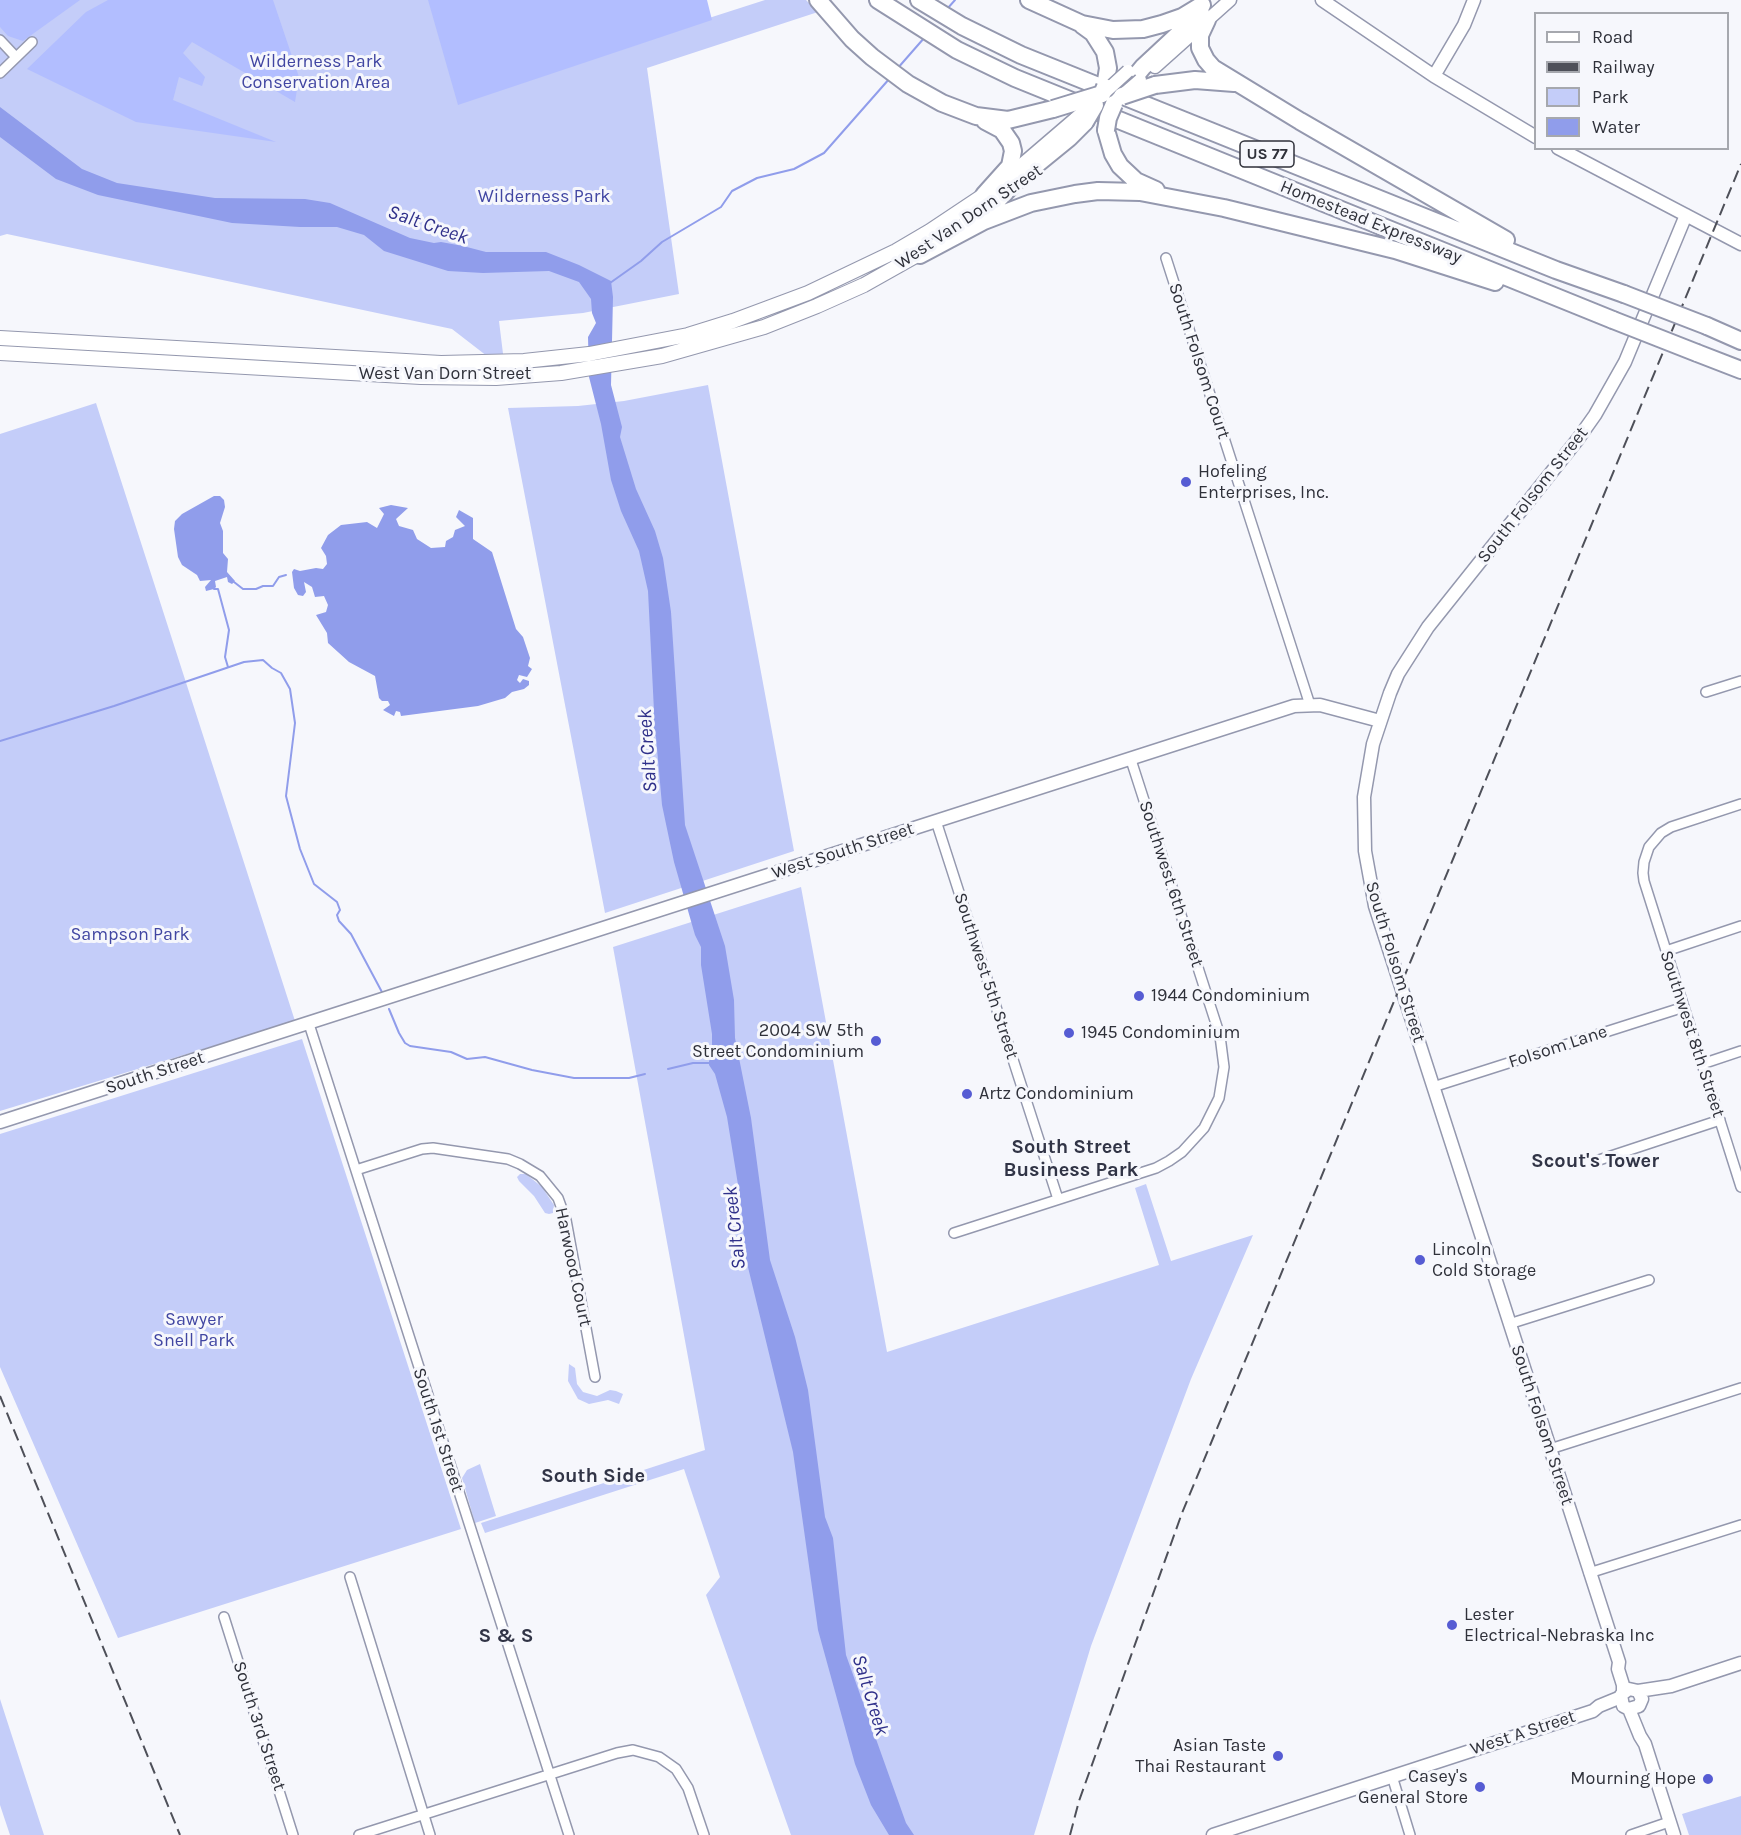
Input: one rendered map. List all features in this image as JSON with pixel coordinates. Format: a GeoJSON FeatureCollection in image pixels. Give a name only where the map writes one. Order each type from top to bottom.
{"type":"FeatureCollection","features":[{"type":"Feature","properties":{"kind":"highway"},"geometry":{"type":"LineString","coordinates":[[818,0],[852,39],[902,80],[942,103],[1002,130],[1011,143],[1013,151],[1010,166],[989,200]]}},
{"type":"Feature","properties":{"kind":"highway","name":"Homestead Expressway"},"geometry":{"type":"LineString","coordinates":[[878,0],[957,50],[1015,78],[1741,370]]}},
{"type":"Feature","properties":{"kind":"highway","name":"Homestead Expressway"},"geometry":{"type":"LineString","coordinates":[[920,0],[1021,55],[1556,270],[1624,294],[1741,341]]}},
{"type":"Feature","properties":{"kind":"highway"},"geometry":{"type":"LineString","coordinates":[[1029,0],[1085,25],[1113,30],[1143,29],[1182,17],[1207,6]]}},
{"type":"Feature","properties":{"kind":"highway"},"geometry":{"type":"LineString","coordinates":[[1207,6],[1201,31],[1200,48],[1206,60],[1214,68],[1300,121],[1556,270]]}},
{"type":"Feature","properties":{"kind":"highway"},"geometry":{"type":"LineString","coordinates":[[989,200],[1069,138],[1207,6]]}},
{"type":"Feature","properties":{"kind":"highway"},"geometry":{"type":"LineString","coordinates":[[1071,19],[1093,33],[1105,51],[1108,64],[1107,82],[1113,98],[1113,154],[1125,172],[1142,184],[1176,198]]}},
{"type":"Feature","properties":{"kind":"highway"},"geometry":{"type":"LineString","coordinates":[[963,111],[992,119],[1008,120],[1195,80],[1233,82],[1246,88]]}},
{"type":"Feature","properties":{"kind":"highway"},"geometry":{"type":"LineString","coordinates":[[920,255],[1000,214],[1054,197],[1087,192],[1119,191],[1176,198],[1395,250],[1613,320]]}},
{"type":"Feature","properties":{"kind":"main road","name":"West Van Dorn Street"},"geometry":{"type":"LineString","coordinates":[[0,353],[421,377],[526,376],[588,370],[662,356],[728,338],[799,313],[864,285],[920,255],[989,200]]}},
{"type":"Feature","properties":{"kind":"main road","name":"West Van Dorn Street"},"geometry":{"type":"LineString","coordinates":[[0,338],[441,363],[524,361],[589,354],[666,340],[770,308],[852,273],[989,200]]}},
{"type":"Feature","properties":{"kind":"street"},"geometry":{"type":"LineString","coordinates":[[1207,6],[1230,0]]}},
{"type":"Feature","properties":{"kind":"street"},"geometry":{"type":"LineString","coordinates":[[1322,0],[1434,76],[1534,136]]}},
{"type":"Feature","properties":{"kind":"street"},"geometry":{"type":"LineString","coordinates":[[1434,76],[1464,25],[1474,0]]}},
{"type":"Feature","properties":{"kind":"street"},"geometry":{"type":"LineString","coordinates":[[0,40],[15,56]]}},
{"type":"Feature","properties":{"kind":"street"},"geometry":{"type":"LineString","coordinates":[[2,70],[32,42]]}},
{"type":"Feature","properties":{"kind":"street"},"geometry":{"type":"LineString","coordinates":[[1562,150],[1741,244]]}},
{"type":"Feature","properties":{"kind":"street","name":"South Folsom Street"},"geometry":{"type":"LineString","coordinates":[[1674,1835],[1645,1744],[1646,1734],[1631,1699],[1624,1667],[1618,1662],[1375,906],[1365,850],[1364,796],[1372,747],[1398,674],[1428,627],[1578,439],[1605,399],[1625,362],[1686,215]]}},
{"type":"Feature","properties":{"kind":"street","name":"South Folsom Court"},"geometry":{"type":"LineString","coordinates":[[1166,258],[1310,705]]}},
{"type":"Feature","properties":{"kind":"street"},"geometry":{"type":"LineString","coordinates":[[1706,692],[1741,681]]}},
{"type":"Feature","properties":{"kind":"street","name":"West South Street"},"geometry":{"type":"LineString","coordinates":[[309,1024],[1294,706],[1310,705],[1340,709],[1380,721]]}},
{"type":"Feature","properties":{"kind":"street","name":"Southwest 6th Street"},"geometry":{"type":"LineString","coordinates":[[954,1233],[1156,1168],[1169,1161],[1194,1141],[1213,1113],[1224,1067],[1220,1036],[1131,760]]}},
{"type":"Feature","properties":{"kind":"street","name":"Southwest 8th Street"},"geometry":{"type":"LineString","coordinates":[[1741,804],[1671,827],[1662,833],[1649,847],[1643,873],[1720,1120],[1737,1161],[1741,1186]]}},
{"type":"Feature","properties":{"kind":"street","name":"Southwest 5th Street"},"geometry":{"type":"LineString","coordinates":[[936,821],[1058,1199]]}},
{"type":"Feature","properties":{"kind":"street"},"geometry":{"type":"LineString","coordinates":[[1666,951],[1741,926]]}},
{"type":"Feature","properties":{"kind":"street","name":"Folsom Lane"},"geometry":{"type":"LineString","coordinates":[[1433,1087],[1684,1007]]}},
{"type":"Feature","properties":{"kind":"street","name":"South Street"},"geometry":{"type":"LineString","coordinates":[[0,1122],[309,1024]]}},
{"type":"Feature","properties":{"kind":"street","name":"South 1st Street"},"geometry":{"type":"LineString","coordinates":[[309,1024],[568,1835]]}},
{"type":"Feature","properties":{"kind":"street"},"geometry":{"type":"LineString","coordinates":[[1702,1064],[1741,1051]]}},
{"type":"Feature","properties":{"kind":"street"},"geometry":{"type":"LineString","coordinates":[[1599,1160],[1720,1120]]}},
{"type":"Feature","properties":{"kind":"street","name":"Harwood Court"},"geometry":{"type":"LineString","coordinates":[[356,1170],[422,1149],[433,1148],[508,1160],[540,1176],[553,1191],[564,1214],[595,1377]]}},
{"type":"Feature","properties":{"kind":"street"},"geometry":{"type":"LineString","coordinates":[[1509,1323],[1649,1280]]}},
{"type":"Feature","properties":{"kind":"street"},"geometry":{"type":"LineString","coordinates":[[1550,1449],[1741,1388]]}},
{"type":"Feature","properties":{"kind":"street"},"geometry":{"type":"LineString","coordinates":[[1589,1573],[1741,1525]]}},
{"type":"Feature","properties":{"kind":"street"},"geometry":{"type":"LineString","coordinates":[[350,1577],[430,1835]]}},
{"type":"Feature","properties":{"kind":"street","name":"South 3rd Street"},"geometry":{"type":"LineString","coordinates":[[224,1617],[293,1835]]}},
{"type":"Feature","properties":{"kind":"street","name":"West A Street"},"geometry":{"type":"LineString","coordinates":[[1213,1835],[1593,1711],[1600,1712],[1631,1699],[1665,1692],[1671,1686],[1741,1663]]}},
{"type":"Feature","properties":{"kind":"street"},"geometry":{"type":"LineString","coordinates":[[359,1835],[628,1751],[654,1755],[676,1768],[688,1788],[704,1835]]}},
{"type":"Feature","properties":{"kind":"street"},"geometry":{"type":"LineString","coordinates":[[1392,1776],[1410,1835]]}},
{"type":"Feature","properties":{"kind":"street"},"geometry":{"type":"LineString","coordinates":[[1631,1835],[1669,1822]]}},
{"type":"Feature","properties":{"kind":"green space","name":"Wilderness Park"},"geometry":{"type":"Polygon","coordinates":[[[0,0],[703,0],[709,18],[765,0],[806,0],[818,12],[647,68],[679,294],[583,313],[499,321],[505,370],[452,329],[7,234],[0,236],[0,0]]]}},
{"type":"Feature","properties":{"kind":"green space"},"geometry":{"type":"Polygon","coordinates":[[[708,385],[794,851],[605,913],[508,408],[578,406],[624,401],[708,385]]]}},
{"type":"Feature","properties":{"kind":"green space","name":"Sampson Park"},"geometry":{"type":"Polygon","coordinates":[[[96,403],[295,1021],[0,1111],[0,434],[96,403]]]}},
{"type":"Feature","properties":{"kind":"green space"},"geometry":{"type":"Polygon","coordinates":[[[801,887],[887,1352],[1159,1265],[1135,1188],[1146,1184],[1171,1261],[1253,1235],[1191,1379],[1091,1646],[1034,1835],[791,1835],[706,1595],[720,1577],[684,1469],[485,1533],[481,1523],[705,1450],[613,947],[801,887]]]}},
{"type":"Feature","properties":{"kind":"green space","name":"Sawyer Snell Park"},"geometry":{"type":"Polygon","coordinates":[[[302,1039],[461,1529],[118,1638],[0,1367],[0,1134],[302,1039]]]}},
{"type":"Feature","properties":{"kind":"green space"},"geometry":{"type":"Polygon","coordinates":[[[520,1174],[526,1174],[542,1187],[554,1205],[553,1213],[545,1213],[534,1196],[519,1181],[517,1177],[520,1174]]]}},
{"type":"Feature","properties":{"kind":"green space"},"geometry":{"type":"Polygon","coordinates":[[[569,1364],[575,1368],[577,1384],[583,1392],[597,1396],[610,1390],[616,1391],[623,1394],[619,1404],[608,1400],[589,1404],[578,1399],[568,1381],[569,1364]]]}},
{"type":"Feature","properties":{"kind":"green space"},"geometry":{"type":"Polygon","coordinates":[[[480,1464],[496,1516],[475,1523],[462,1478],[467,1470],[480,1464]]]}},
{"type":"Feature","properties":{"kind":"green space"},"geometry":{"type":"Polygon","coordinates":[[[0,1699],[44,1835],[10,1835],[0,1805],[0,1699]]]}},
{"type":"Feature","properties":{"kind":"green space"},"geometry":{"type":"Polygon","coordinates":[[[1741,1796],[1741,1835],[1689,1835],[1682,1814],[1741,1796]]]}},
{"type":"Feature","properties":{"kind":"shaded area"},"geometry":{"type":"Polygon","coordinates":[[[0,0],[80,0],[23,41],[8,36],[0,27],[0,0]]]}},
{"type":"Feature","properties":{"kind":"shaded area"},"geometry":{"type":"Polygon","coordinates":[[[108,0],[273,0],[299,77],[295,102],[192,42],[183,53],[205,77],[202,86],[179,77],[173,100],[276,142],[136,122],[27,69],[86,12],[108,0]]]}},
{"type":"Feature","properties":{"kind":"shaded area"},"geometry":{"type":"Polygon","coordinates":[[[428,0],[707,0],[712,20],[458,105],[428,0]]]}},
{"type":"Feature","properties":{"kind":"water"},"geometry":{"type":"Polygon","coordinates":[[[0,107],[82,169],[117,183],[215,198],[305,199],[330,203],[410,238],[486,252],[546,252],[611,281],[613,297],[611,385],[622,427],[620,437],[636,489],[655,531],[663,558],[671,612],[685,825],[725,946],[734,1000],[735,1038],[751,1118],[770,1260],[795,1337],[808,1390],[825,1517],[833,1538],[846,1655],[906,1823],[914,1835],[889,1835],[871,1805],[855,1764],[818,1630],[793,1452],[746,1259],[740,1197],[727,1117],[715,1074],[709,1065],[712,1056],[712,1034],[701,965],[701,947],[695,935],[674,862],[662,805],[656,737],[652,724],[654,711],[648,591],[639,551],[621,511],[611,480],[601,424],[589,377],[588,337],[596,323],[592,313],[591,299],[579,282],[549,271],[483,273],[448,271],[384,251],[364,235],[337,227],[232,223],[98,195],[56,179],[0,137],[0,107]]]}},
{"type":"Feature","properties":{"kind":"water"},"geometry":{"type":"Polygon","coordinates":[[[214,496],[220,496],[224,500],[225,507],[220,523],[223,531],[223,553],[228,559],[227,572],[235,581],[232,584],[228,582],[227,577],[215,581],[216,587],[206,591],[205,587],[211,580],[200,581],[197,575],[182,565],[178,557],[174,529],[175,521],[182,514],[214,496]]]}},
{"type":"Feature","properties":{"kind":"water"},"geometry":{"type":"Polygon","coordinates":[[[391,505],[408,508],[396,519],[399,526],[413,530],[417,539],[431,548],[445,547],[446,541],[453,537],[455,530],[465,526],[456,517],[459,510],[473,518],[473,539],[492,552],[516,629],[523,637],[530,658],[528,666],[532,669],[527,677],[519,675],[517,680],[520,683],[523,679],[529,681],[529,685],[524,689],[512,692],[505,698],[478,706],[401,716],[400,712],[396,711],[394,716],[383,710],[390,705],[388,701],[382,701],[379,698],[375,676],[349,662],[328,643],[327,633],[316,615],[326,612],[328,605],[324,596],[315,597],[312,587],[304,582],[306,592],[303,596],[298,595],[294,588],[292,572],[294,569],[300,571],[323,569],[327,564],[326,556],[321,548],[328,535],[341,525],[367,522],[377,528],[384,514],[379,508],[391,505]]]}},
{"type":"Feature","properties":{"kind":"waterway"},"geometry":{"type":"LineString","coordinates":[[947,9],[955,0]]}},
{"type":"Feature","properties":{"kind":"waterway"},"geometry":{"type":"LineString","coordinates":[[897,69],[925,37]]}},
{"type":"Feature","properties":{"kind":"waterway"},"geometry":{"type":"LineString","coordinates":[[610,283],[641,261],[662,242],[721,207],[732,191],[757,178],[794,169],[824,153],[890,78]]}},
{"type":"Feature","properties":{"kind":"waterway"},"geometry":{"type":"LineString","coordinates":[[234,582],[243,589],[256,589],[273,586],[279,577],[286,575]]}},
{"type":"Feature","properties":{"kind":"waterway"},"geometry":{"type":"LineString","coordinates":[[214,589],[218,589],[229,630],[225,657],[228,667]]}},
{"type":"Feature","properties":{"kind":"waterway"},"geometry":{"type":"LineString","coordinates":[[0,741],[114,706],[244,662],[263,660],[281,673],[290,689],[295,723],[286,796],[300,849],[314,884],[337,902],[340,910],[337,915],[339,921],[351,934],[383,994]]}},
{"type":"Feature","properties":{"kind":"waterway"},"geometry":{"type":"LineString","coordinates":[[389,1009],[399,1033],[405,1043],[410,1046],[451,1052],[467,1059],[485,1057],[532,1070],[574,1078],[629,1078],[645,1074]]}},
{"type":"Feature","properties":{"kind":"waterway"},"geometry":{"type":"LineString","coordinates":[[668,1069],[693,1063],[712,1063]]}},
{"type":"Feature","properties":{"kind":"railway"},"geometry":{"type":"LineString","coordinates":[[1070,1835],[1079,1801],[1182,1513],[1741,164]]}},
{"type":"Feature","properties":{"kind":"railway"},"geometry":{"type":"LineString","coordinates":[[0,1396],[180,1835]]}},
{"type":"Feature","properties":{"kind":"place","name":"Hofeling Enterprises, Inc."},"geometry":{"type":"Point","coordinates":[1186,482]}},
{"type":"Feature","properties":{"kind":"place","name":"1944 Condominium"},"geometry":{"type":"Point","coordinates":[1139,996]}},
{"type":"Feature","properties":{"kind":"place","name":"1945 Condominium"},"geometry":{"type":"Point","coordinates":[1069,1033]}},
{"type":"Feature","properties":{"kind":"place","name":"2004 SW 5th Street Condominium"},"geometry":{"type":"Point","coordinates":[876,1041]}},
{"type":"Feature","properties":{"kind":"place","name":"Artz Condominium"},"geometry":{"type":"Point","coordinates":[967,1094]}},
{"type":"Feature","properties":{"kind":"place","name":"Lincoln Cold Storage"},"geometry":{"type":"Point","coordinates":[1420,1260]}},
{"type":"Feature","properties":{"kind":"place","name":"Lester Electrical-Nebraska Inc"},"geometry":{"type":"Point","coordinates":[1452,1625]}},
{"type":"Feature","properties":{"kind":"place","name":"Asian Taste Thai Restaurant"},"geometry":{"type":"Point","coordinates":[1278,1756]}},
{"type":"Feature","properties":{"kind":"place","name":"Mourning Hope"},"geometry":{"type":"Point","coordinates":[1708,1779]}},
{"type":"Feature","properties":{"kind":"place","name":"Casey's General Store"},"geometry":{"type":"Point","coordinates":[1480,1787]}},
{"type":"Feature","properties":{"kind":"district","name":"South Street Business Park"},"geometry":{"type":"Point","coordinates":[1071,1158]}},
{"type":"Feature","properties":{"kind":"district","name":"Scout's Tower"},"geometry":{"type":"Point","coordinates":[1595,1161]}},
{"type":"Feature","properties":{"kind":"district","name":"South Side"},"geometry":{"type":"Point","coordinates":[593,1476]}},
{"type":"Feature","properties":{"kind":"district","name":"S & S"},"geometry":{"type":"Point","coordinates":[506,1636]}},
{"type":"Feature","properties":{"kind":"park label","name":"Wilderness Park Conservation Area"},"geometry":{"type":"Point","coordinates":[316,72]}},
{"type":"Feature","properties":{"kind":"water label","name":"Salt Creek"},"geometry":{"type":"Point","coordinates":[428,225]}},
{"type":"Feature","properties":{"kind":"water label","name":"Salt Creek"},"geometry":{"type":"Point","coordinates":[648,751]}},
{"type":"Feature","properties":{"kind":"water label","name":"Salt Creek"},"geometry":{"type":"Point","coordinates":[735,1228]}},
{"type":"Feature","properties":{"kind":"water label","name":"Salt Creek"},"geometry":{"type":"Point","coordinates":[870,1695]}}]}
